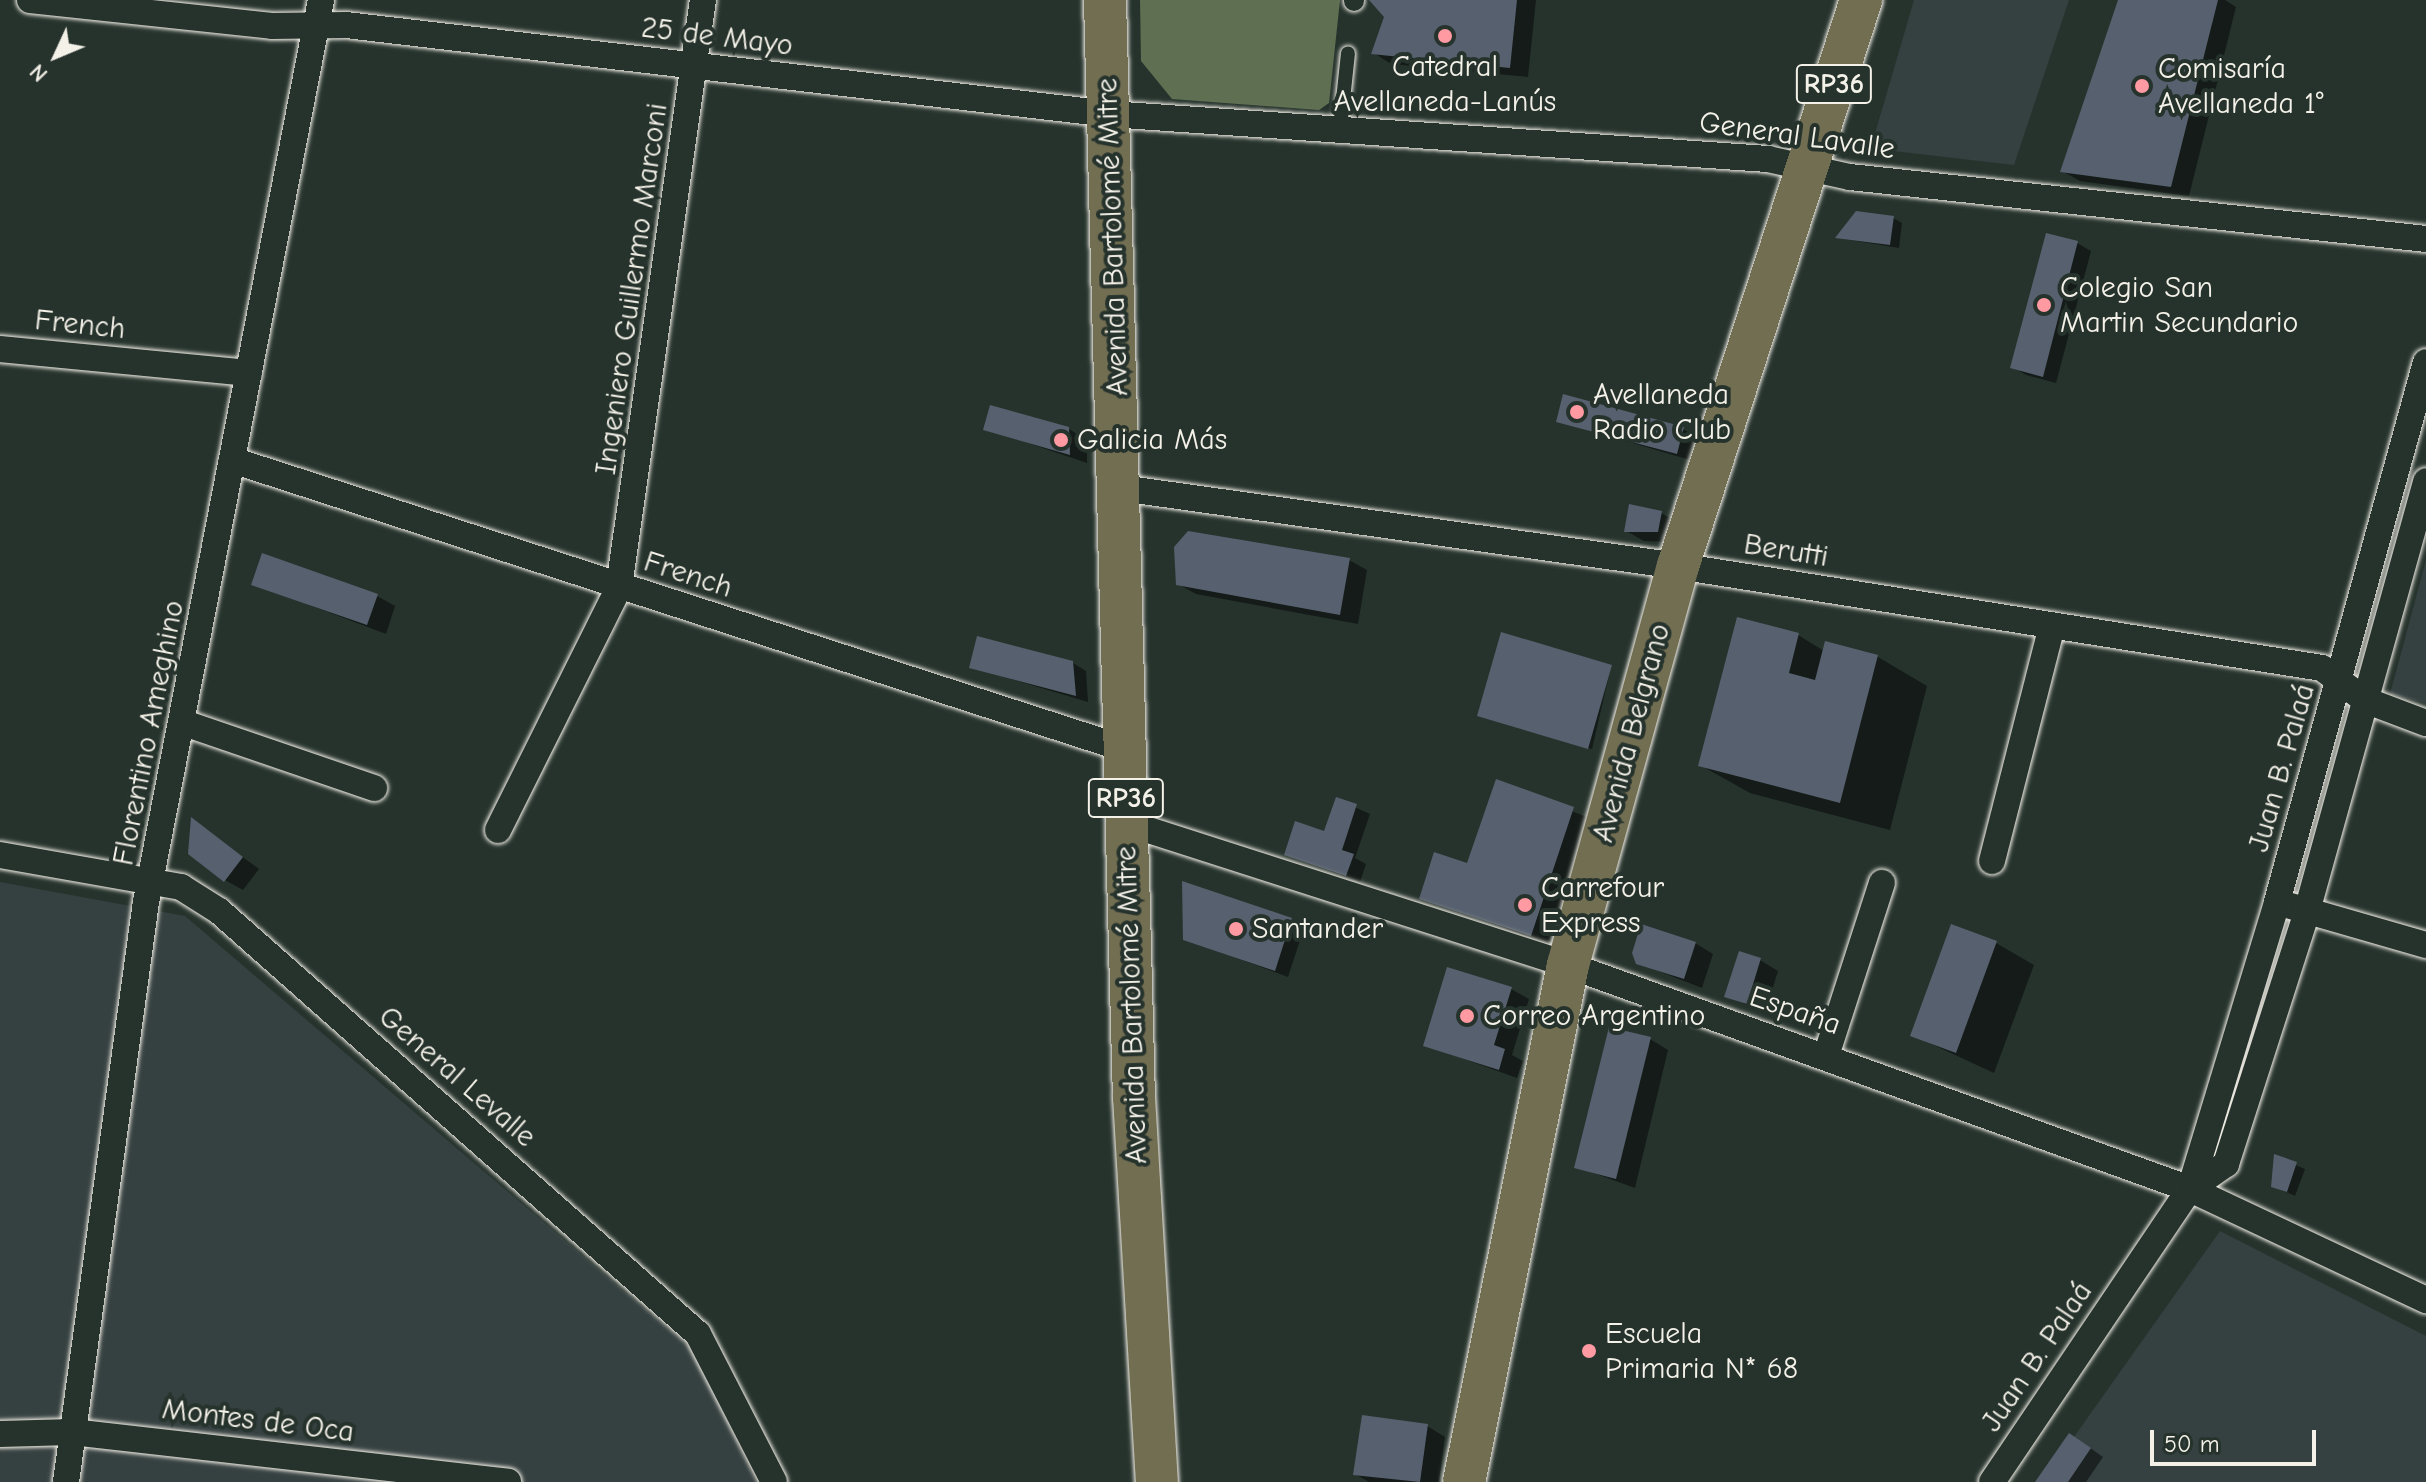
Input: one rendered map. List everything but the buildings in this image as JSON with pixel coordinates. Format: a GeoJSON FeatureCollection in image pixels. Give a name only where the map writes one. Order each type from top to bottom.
{"type":"FeatureCollection","features":[{"type":"Feature","properties":{"kind":"main road","name":"Avenida Bartolomé Mitre"},"geometry":{"type":"LineString","coordinates":[[1105,0],[1140,1244],[1157,1482]]}},
{"type":"Feature","properties":{"kind":"main road","name":"Avenida Belgrano"},"geometry":{"type":"LineString","coordinates":[[1464,1482],[1568,965],[1678,566],[1861,0]]}},
{"type":"Feature","properties":{"kind":"street","name":"25 de Mayo"},"geometry":{"type":"LineString","coordinates":[[30,0],[318,13],[697,67],[1109,114]]}},
{"type":"Feature","properties":{"kind":"street","name":"Ingeniero Guillermo Marconi"},"geometry":{"type":"LineString","coordinates":[[498,830],[619,587],[697,67],[703,0]]}},
{"type":"Feature","properties":{"kind":"street","name":"Florentino Ameghino"},"geometry":{"type":"LineString","coordinates":[[66,1482],[154,880],[318,13]]}},
{"type":"Feature","properties":{"kind":"street","name":"General Lavalle"},"geometry":{"type":"LineString","coordinates":[[1109,114],[1340,128],[1807,168],[2426,239]]}},
{"type":"Feature","properties":{"kind":"street","name":"French"},"geometry":{"type":"LineString","coordinates":[[0,349],[249,373]]}},
{"type":"Feature","properties":{"kind":"street","name":"Juan B. Palaá"},"geometry":{"type":"LineString","coordinates":[[1992,1482],[2190,1189],[2341,678],[2426,362]]}},
{"type":"Feature","properties":{"kind":"street","name":"French"},"geometry":{"type":"LineString","coordinates":[[232,460],[1125,749]]}},
{"type":"Feature","properties":{"kind":"street","name":"Juan B. Palaá"},"geometry":{"type":"LineString","coordinates":[[2190,1189],[2226,1164],[2307,911],[2426,481]]}},
{"type":"Feature","properties":{"kind":"street","name":"Berutti"},"geometry":{"type":"LineString","coordinates":[[1121,488],[1678,566],[2322,668],[2341,678],[2365,700],[2426,723]]}},
{"type":"Feature","properties":{"kind":"street"},"geometry":{"type":"LineString","coordinates":[[1992,861],[2052,626]]}},
{"type":"Feature","properties":{"kind":"street"},"geometry":{"type":"LineString","coordinates":[[184,723],[374,788]]}},
{"type":"Feature","properties":{"kind":"street","name":"España"},"geometry":{"type":"LineString","coordinates":[[1127,823],[1568,965],[2190,1189],[2426,1300]]}},
{"type":"Feature","properties":{"kind":"street","name":"General Levalle"},"geometry":{"type":"LineString","coordinates":[[0,855],[154,880],[219,911],[676,1312],[712,1354],[774,1482]]}},
{"type":"Feature","properties":{"kind":"street"},"geometry":{"type":"LineString","coordinates":[[1826,1056],[1882,883]]}},
{"type":"Feature","properties":{"kind":"street"},"geometry":{"type":"LineString","coordinates":[[2277,902],[2426,945]]}},
{"type":"Feature","properties":{"kind":"street","name":"Montes de Oca"},"geometry":{"type":"LineString","coordinates":[[0,1434],[72,1432],[508,1482]]}},
{"type":"Feature","properties":{"kind":"lane"},"geometry":{"type":"LineString","coordinates":[[1340,128],[1348,53]]}},
{"type":"Feature","properties":{"kind":"shaded area"},"geometry":{"type":"Polygon","coordinates":[[[1914,0],[2069,0],[2014,165],[1885,150],[1874,137],[1914,0]]]}},
{"type":"Feature","properties":{"kind":"shaded area"},"geometry":{"type":"Polygon","coordinates":[[[2426,560],[2426,703],[2390,694],[2426,560]]]}},
{"type":"Feature","properties":{"kind":"shaded area"},"geometry":{"type":"Polygon","coordinates":[[[0,882],[185,916],[693,1350],[756,1482],[0,1482],[0,882]]]}},
{"type":"Feature","properties":{"kind":"shaded area"},"geometry":{"type":"Polygon","coordinates":[[[2220,1231],[2426,1336],[2426,1482],[2042,1482],[2220,1231]]]}},
{"type":"Feature","properties":{"kind":"green space"},"geometry":{"type":"Polygon","coordinates":[[[1140,0],[1340,0],[1329,103],[1319,110],[1172,99],[1141,61],[1140,0]]]}},
{"type":"Feature","properties":{"kind":"place","name":"Catedral Avellaneda-Lanús"},"geometry":{"type":"Point","coordinates":[1445,36]}},
{"type":"Feature","properties":{"kind":"place","name":"Comisaría Avellaneda 1°"},"geometry":{"type":"Point","coordinates":[2142,86]}},
{"type":"Feature","properties":{"kind":"place","name":"Colegio San Martin Secundario"},"geometry":{"type":"Point","coordinates":[2044,305]}},
{"type":"Feature","properties":{"kind":"place","name":"Avellaneda Radio Club"},"geometry":{"type":"Point","coordinates":[1577,412]}},
{"type":"Feature","properties":{"kind":"place","name":"Galicia Más"},"geometry":{"type":"Point","coordinates":[1061,440]}},
{"type":"Feature","properties":{"kind":"place","name":"Carrefour Express"},"geometry":{"type":"Point","coordinates":[1525,905]}},
{"type":"Feature","properties":{"kind":"place","name":"Santander"},"geometry":{"type":"Point","coordinates":[1236,929]}},
{"type":"Feature","properties":{"kind":"place","name":"Correo Argentino"},"geometry":{"type":"Point","coordinates":[1467,1016]}},
{"type":"Feature","properties":{"kind":"place","name":"Escuela Primaria N* 68"},"geometry":{"type":"Point","coordinates":[1589,1351]}}]}
